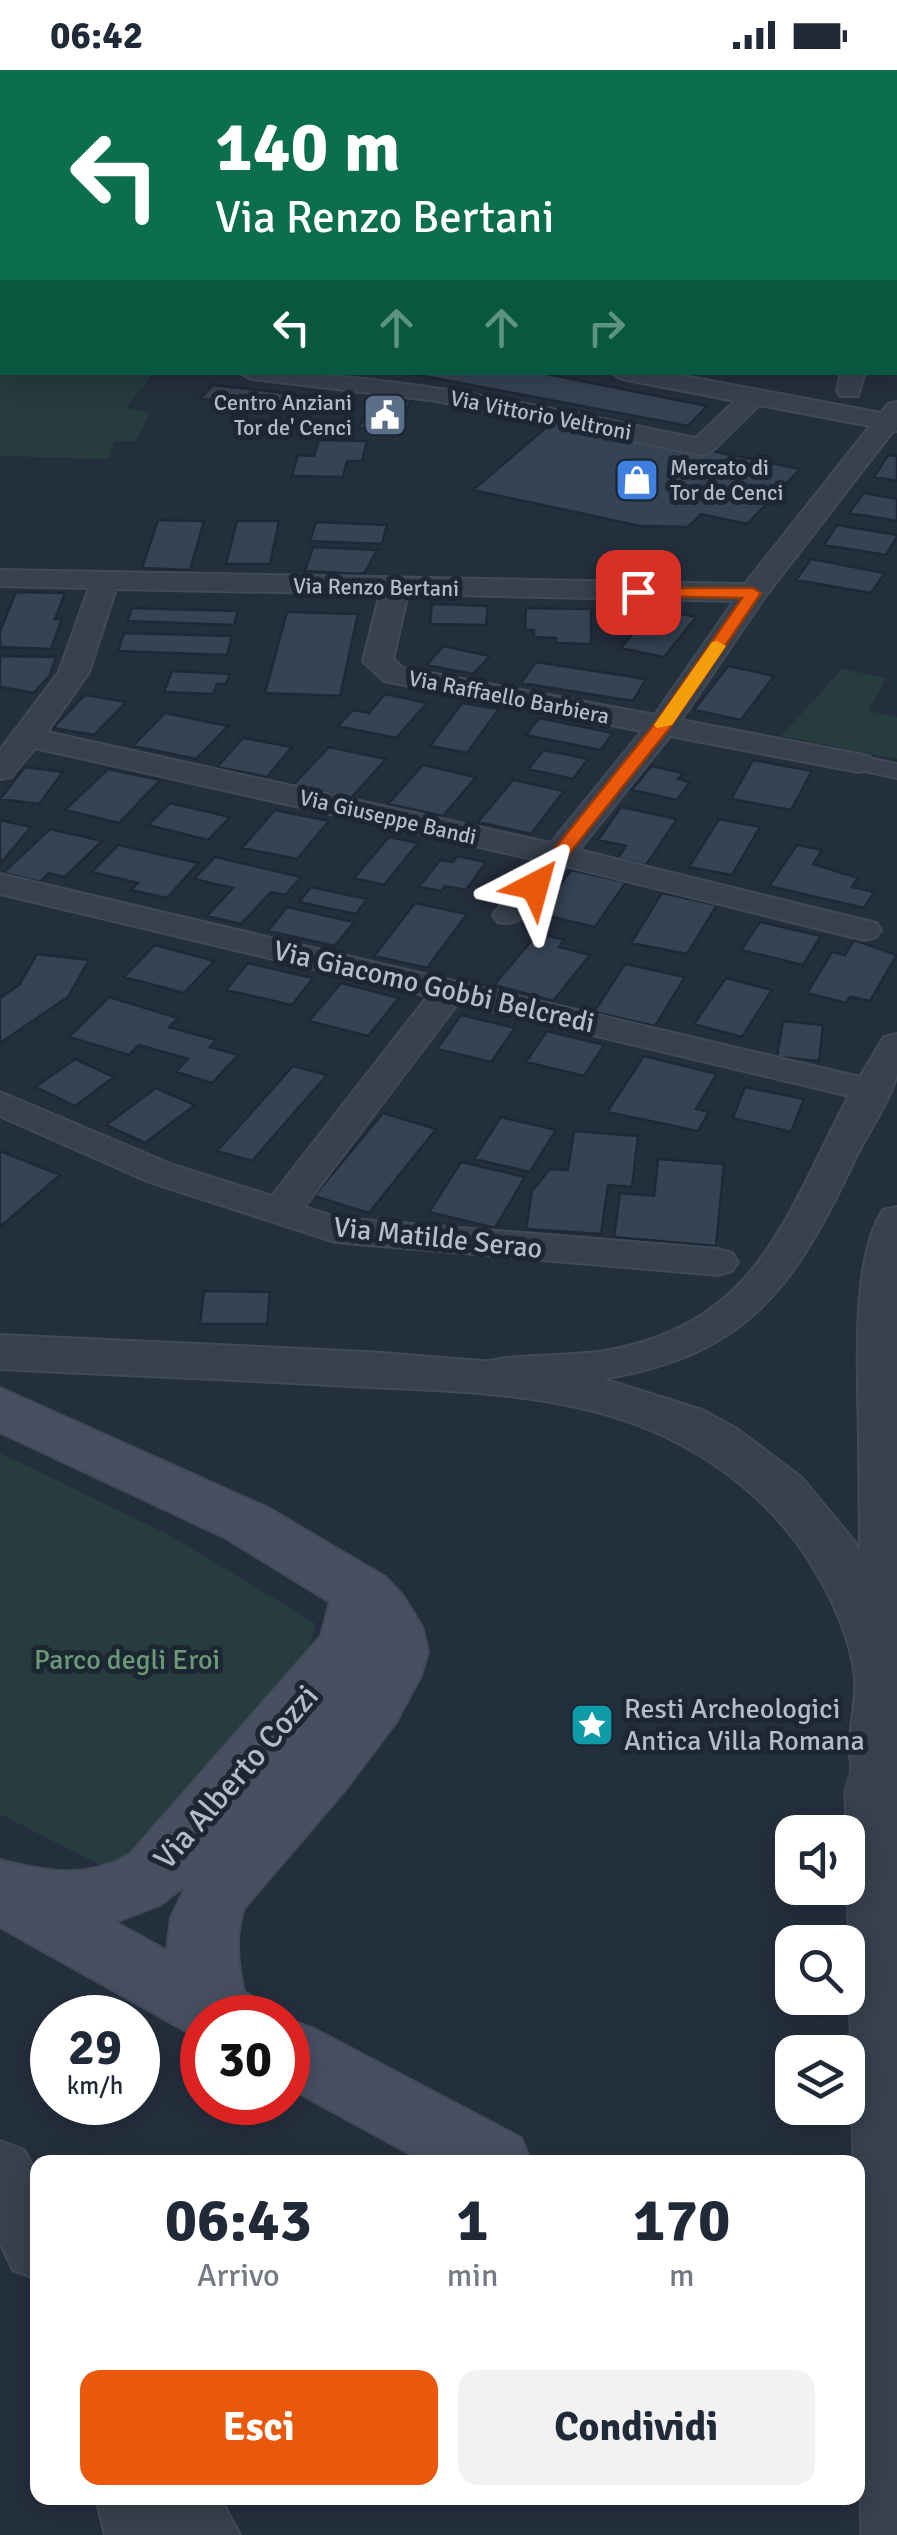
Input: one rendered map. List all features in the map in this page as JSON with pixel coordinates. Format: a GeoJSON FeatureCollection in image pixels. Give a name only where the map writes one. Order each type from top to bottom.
{"type":"FeatureCollection","features":[{"type":"Feature","properties":{"kind":"main road","name":"Via Alberto Cozzi"},"geometry":{"type":"LineString","coordinates":[[0,1408],[247,1523],[363,1593],[389,1621],[394,1636],[394,1660],[387,1680],[361,1720],[220,1888],[207,1909],[201,1954],[213,1995]]}},
{"type":"Feature","properties":{"kind":"main road","name":"Via Alberto Cozzi"},"geometry":{"type":"LineString","coordinates":[[0,1891],[43,1900],[91,1900],[124,1893],[154,1874],[343,1653],[354,1636],[363,1593]]}},
{"type":"Feature","properties":{"kind":"main road"},"geometry":{"type":"LineString","coordinates":[[0,1891],[185,1995]]}},
{"type":"Feature","properties":{"kind":"main road"},"geometry":{"type":"LineString","coordinates":[[310,2063],[481,2155]]}},
{"type":"Feature","properties":{"kind":"main road"},"geometry":{"type":"LineString","coordinates":[[865,2364],[897,2381]]}},
{"type":"Feature","properties":{"kind":"street","name":"Via Vittorio Veltroni"},"geometry":{"type":"LineString","coordinates":[[276,375],[437,394],[702,447],[750,385]]}},
{"type":"Feature","properties":{"kind":"street"},"geometry":{"type":"LineString","coordinates":[[652,375],[750,385],[894,414]]}},
{"type":"Feature","properties":{"kind":"street"},"geometry":{"type":"LineString","coordinates":[[750,385],[851,382],[894,414]]}},
{"type":"Feature","properties":{"kind":"street"},"geometry":{"type":"LineString","coordinates":[[510,916],[662,725],[753,593],[894,414]]}},
{"type":"Feature","properties":{"kind":"street","name":"Via Renzo Bertani"},"geometry":{"type":"LineString","coordinates":[[0,578],[753,593]]}},
{"type":"Feature","properties":{"kind":"street"},"geometry":{"type":"LineString","coordinates":[[2,764],[28,737],[74,672],[105,581]]}},
{"type":"Feature","properties":{"kind":"street","name":"Via Raffaello Barbiera"},"geometry":{"type":"LineString","coordinates":[[396,587],[378,661],[390,673],[897,770]]}},
{"type":"Feature","properties":{"kind":"street","name":"Via Giuseppe Bandi"},"geometry":{"type":"LineString","coordinates":[[28,737],[560,856],[864,930]]}},
{"type":"Feature","properties":{"kind":"street","name":"Via Giacomo Gobbi Belcredi"},"geometry":{"type":"LineString","coordinates":[[0,884],[868,1090]]}},
{"type":"Feature","properties":{"kind":"street"},"geometry":{"type":"LineString","coordinates":[[279,1213],[450,990]]}},
{"type":"Feature","properties":{"kind":"street"},"geometry":{"type":"LineString","coordinates":[[0,1352],[429,1372],[514,1372],[611,1364],[662,1351],[704,1333],[745,1304],[770,1276],[814,1203],[868,1090],[897,1045]]}},
{"type":"Feature","properties":{"kind":"street","name":"Via Matilde Serao"},"geometry":{"type":"LineString","coordinates":[[0,1103],[160,1173],[279,1213],[356,1233],[718,1262]]}},
{"type":"Feature","properties":{"kind":"street"},"geometry":{"type":"LineString","coordinates":[[895,2535],[878,1764],[890,1238],[897,1219]]}},
{"type":"Feature","properties":{"kind":"street"},"geometry":{"type":"LineString","coordinates":[[429,1372],[568,1391],[624,1404],[682,1422],[725,1447],[800,1507],[831,1546],[859,1599],[883,1669]]}},
{"type":"Feature","properties":{"kind":"street"},"geometry":{"type":"LineString","coordinates":[[0,2172],[30,2231]]}},
{"type":"Feature","properties":{"kind":"street"},"geometry":{"type":"LineString","coordinates":[[136,2505],[143,2535]]}},
{"type":"Feature","properties":{"kind":"street"},"geometry":{"type":"LineString","coordinates":[[189,2505],[209,2535]]}},
{"type":"Feature","properties":{"kind":"green space"},"geometry":{"type":"Polygon","coordinates":[[[0,375],[151,375],[125,409],[150,412],[136,441],[114,441],[109,459],[0,456],[0,375]]]}},
{"type":"Feature","properties":{"kind":"green space"},"geometry":{"type":"Polygon","coordinates":[[[842,669],[886,678],[868,711],[897,717],[897,759],[781,736],[842,669]]]}},
{"type":"Feature","properties":{"kind":"green space","name":"Parco degli Eroi"},"geometry":{"type":"Polygon","coordinates":[[[0,1453],[171,1536],[316,1624],[310,1646],[112,1871],[0,1814],[0,1453]]]}},
{"type":"Feature","properties":{"kind":"building"},"geometry":{"type":"Polygon","coordinates":[[[418,375],[551,375],[707,406],[688,426],[418,375]]]}},
{"type":"Feature","properties":{"kind":"building"},"geometry":{"type":"Polygon","coordinates":[[[213,385],[293,394],[283,408],[201,398],[213,385]]]}},
{"type":"Feature","properties":{"kind":"building","name":"Centro Anziani Tor de' Cenci"},"geometry":{"type":"Polygon","coordinates":[[[376,398],[411,402],[393,432],[358,428],[376,398]]]}},
{"type":"Feature","properties":{"kind":"building","name":"Mercato di Tor de Cenci"},"geometry":{"type":"Polygon","coordinates":[[[556,419],[800,469],[747,524],[701,514],[688,527],[640,526],[473,490],[556,419]]]}},
{"type":"Feature","properties":{"kind":"building"},"geometry":{"type":"Polygon","coordinates":[[[319,440],[367,441],[362,461],[347,461],[343,477],[292,476],[298,455],[314,456],[319,440]]]}},
{"type":"Feature","properties":{"kind":"building"},"geometry":{"type":"Polygon","coordinates":[[[888,455],[897,456],[897,481],[874,477],[888,455]]]}},
{"type":"Feature","properties":{"kind":"building"},"geometry":{"type":"Polygon","coordinates":[[[864,493],[897,499],[897,521],[849,513],[864,493]]]}},
{"type":"Feature","properties":{"kind":"building"},"geometry":{"type":"Polygon","coordinates":[[[158,520],[204,521],[190,570],[142,568],[158,520]]]}},
{"type":"Feature","properties":{"kind":"building"},"geometry":{"type":"Polygon","coordinates":[[[237,521],[279,521],[270,564],[226,564],[237,521]]]}},
{"type":"Feature","properties":{"kind":"building"},"geometry":{"type":"Polygon","coordinates":[[[316,522],[387,525],[382,544],[310,541],[316,522]]]}},
{"type":"Feature","properties":{"kind":"building"},"geometry":{"type":"Polygon","coordinates":[[[837,525],[897,537],[886,555],[824,545],[837,525]]]}},
{"type":"Feature","properties":{"kind":"building"},"geometry":{"type":"Polygon","coordinates":[[[313,547],[377,550],[364,574],[305,571],[313,547]]]}},
{"type":"Feature","properties":{"kind":"building"},"geometry":{"type":"Polygon","coordinates":[[[811,559],[885,573],[871,593],[796,580],[811,559]]]}},
{"type":"Feature","properties":{"kind":"building"},"geometry":{"type":"Polygon","coordinates":[[[16,592],[65,593],[55,619],[62,619],[51,649],[0,647],[0,631],[16,592]]]}},
{"type":"Feature","properties":{"kind":"building"},"geometry":{"type":"Polygon","coordinates":[[[432,604],[488,606],[486,625],[430,624],[432,604]]]}},
{"type":"Feature","properties":{"kind":"building"},"geometry":{"type":"Polygon","coordinates":[[[132,608],[238,611],[234,625],[127,621],[132,608]]]}},
{"type":"Feature","properties":{"kind":"building"},"geometry":{"type":"Polygon","coordinates":[[[526,608],[591,609],[591,644],[556,643],[556,638],[534,637],[534,630],[525,630],[526,608]]]}},
{"type":"Feature","properties":{"kind":"building"},"geometry":{"type":"Polygon","coordinates":[[[654,608],[696,617],[664,657],[621,648],[654,608]]]}},
{"type":"Feature","properties":{"kind":"building"},"geometry":{"type":"Polygon","coordinates":[[[287,612],[358,614],[340,696],[265,693],[287,612]]]}},
{"type":"Feature","properties":{"kind":"building"},"geometry":{"type":"Polygon","coordinates":[[[124,633],[232,636],[227,655],[118,651],[124,633]]]}},
{"type":"Feature","properties":{"kind":"building"},"geometry":{"type":"Polygon","coordinates":[[[443,646],[490,656],[473,674],[427,665],[443,646]]]}},
{"type":"Feature","properties":{"kind":"building"},"geometry":{"type":"Polygon","coordinates":[[[0,656],[56,657],[50,675],[34,693],[0,687],[0,656]]]}},
{"type":"Feature","properties":{"kind":"building"},"geometry":{"type":"Polygon","coordinates":[[[536,662],[646,679],[633,701],[521,683],[536,662]]]}},
{"type":"Feature","properties":{"kind":"building"},"geometry":{"type":"Polygon","coordinates":[[[728,666],[774,676],[741,720],[694,710],[728,666]]]}},
{"type":"Feature","properties":{"kind":"building"},"geometry":{"type":"Polygon","coordinates":[[[172,671],[230,674],[226,684],[217,684],[213,694],[164,692],[172,671]]]}},
{"type":"Feature","properties":{"kind":"building"},"geometry":{"type":"Polygon","coordinates":[[[385,694],[427,703],[396,738],[338,726],[353,710],[369,713],[385,694]]]}},
{"type":"Feature","properties":{"kind":"building"},"geometry":{"type":"Polygon","coordinates":[[[85,695],[126,702],[94,735],[53,728],[85,695]]]}},
{"type":"Feature","properties":{"kind":"building"},"geometry":{"type":"Polygon","coordinates":[[[462,703],[499,709],[467,753],[430,746],[462,703]]]}},
{"type":"Feature","properties":{"kind":"building"},"geometry":{"type":"Polygon","coordinates":[[[165,713],[228,726],[196,759],[133,746],[165,713]]]}},
{"type":"Feature","properties":{"kind":"building"},"geometry":{"type":"Polygon","coordinates":[[[539,718],[613,733],[601,750],[526,735],[539,718]]]}},
{"type":"Feature","properties":{"kind":"building"},"geometry":{"type":"Polygon","coordinates":[[[243,738],[292,747],[267,777],[217,767],[243,738]]]}},
{"type":"Feature","properties":{"kind":"building"},"geometry":{"type":"Polygon","coordinates":[[[329,747],[386,759],[351,798],[293,785],[329,747]]]}},
{"type":"Feature","properties":{"kind":"building"},"geometry":{"type":"Polygon","coordinates":[[[544,750],[588,759],[573,779],[528,769],[544,750]]]}},
{"type":"Feature","properties":{"kind":"building"},"geometry":{"type":"Polygon","coordinates":[[[753,760],[812,771],[791,810],[731,799],[753,760]]]}},
{"type":"Feature","properties":{"kind":"building"},"geometry":{"type":"Polygon","coordinates":[[[423,765],[476,777],[443,816],[388,804],[423,765]]]}},
{"type":"Feature","properties":{"kind":"building"},"geometry":{"type":"Polygon","coordinates":[[[651,766],[683,773],[678,779],[690,782],[677,800],[632,790],[651,766]]]}},
{"type":"Feature","properties":{"kind":"building"},"geometry":{"type":"Polygon","coordinates":[[[25,767],[63,772],[39,804],[0,799],[25,767]]]}},
{"type":"Feature","properties":{"kind":"building"},"geometry":{"type":"Polygon","coordinates":[[[108,769],[160,780],[119,823],[65,810],[108,769]]]}},
{"type":"Feature","properties":{"kind":"building"},"geometry":{"type":"Polygon","coordinates":[[[513,780],[564,791],[531,834],[478,822],[513,780]]]}},
{"type":"Feature","properties":{"kind":"building"},"geometry":{"type":"Polygon","coordinates":[[[170,803],[230,817],[208,840],[148,825],[170,803]]]}},
{"type":"Feature","properties":{"kind":"building"},"geometry":{"type":"Polygon","coordinates":[[[621,807],[677,819],[646,865],[617,859],[626,846],[598,840],[621,807]]]}},
{"type":"Feature","properties":{"kind":"building"},"geometry":{"type":"Polygon","coordinates":[[[275,810],[329,821],[297,859],[242,848],[275,810]]]}},
{"type":"Feature","properties":{"kind":"building"},"geometry":{"type":"Polygon","coordinates":[[[719,819],[760,827],[732,875],[689,867],[719,819]]]}},
{"type":"Feature","properties":{"kind":"building"},"geometry":{"type":"Polygon","coordinates":[[[0,820],[31,827],[0,864],[0,820]]]}},
{"type":"Feature","properties":{"kind":"building"},"geometry":{"type":"Polygon","coordinates":[[[50,829],[102,841],[65,877],[49,873],[40,882],[3,873],[50,829]]]}},
{"type":"Feature","properties":{"kind":"building"},"geometry":{"type":"Polygon","coordinates":[[[389,837],[418,843],[384,885],[354,878],[389,837]]]}},
{"type":"Feature","properties":{"kind":"building"},"geometry":{"type":"Polygon","coordinates":[[[118,845],[198,863],[167,898],[131,890],[138,883],[92,872],[118,845]]]}},
{"type":"Feature","properties":{"kind":"building"},"geometry":{"type":"Polygon","coordinates":[[[797,845],[822,850],[813,864],[858,878],[852,887],[874,892],[864,908],[769,886],[797,845]]]}},
{"type":"Feature","properties":{"kind":"building"},"geometry":{"type":"Polygon","coordinates":[[[457,856],[486,862],[466,890],[419,887],[440,860],[453,862],[457,856]]]}},
{"type":"Feature","properties":{"kind":"building"},"geometry":{"type":"Polygon","coordinates":[[[215,857],[301,877],[285,895],[271,892],[241,924],[207,916],[233,888],[194,879],[215,857]]]}},
{"type":"Feature","properties":{"kind":"building"},"geometry":{"type":"Polygon","coordinates":[[[571,870],[626,882],[595,927],[539,914],[571,870]]]}},
{"type":"Feature","properties":{"kind":"building"},"geometry":{"type":"Polygon","coordinates":[[[311,887],[367,899],[356,914],[299,902],[311,887]]]}},
{"type":"Feature","properties":{"kind":"building"},"geometry":{"type":"Polygon","coordinates":[[[662,893],[717,905],[687,954],[631,943],[662,893]]]}},
{"type":"Feature","properties":{"kind":"building"},"geometry":{"type":"Polygon","coordinates":[[[415,903],[467,914],[427,968],[374,956],[415,903]]]}},
{"type":"Feature","properties":{"kind":"building"},"geometry":{"type":"Polygon","coordinates":[[[287,907],[354,922],[335,946],[268,931],[287,907]]]}},
{"type":"Feature","properties":{"kind":"building"},"geometry":{"type":"Polygon","coordinates":[[[760,922],[821,936],[803,965],[741,950],[760,922]]]}},
{"type":"Feature","properties":{"kind":"building"},"geometry":{"type":"Polygon","coordinates":[[[538,933],[564,940],[559,947],[590,955],[553,1001],[494,985],[538,933]]]}},
{"type":"Feature","properties":{"kind":"building"},"geometry":{"type":"Polygon","coordinates":[[[854,940],[897,955],[870,1001],[850,997],[846,1003],[807,993],[832,952],[845,955],[854,940]]]}},
{"type":"Feature","properties":{"kind":"building"},"geometry":{"type":"Polygon","coordinates":[[[155,945],[214,961],[184,993],[124,977],[155,945]]]}},
{"type":"Feature","properties":{"kind":"building"},"geometry":{"type":"Polygon","coordinates":[[[37,954],[89,960],[68,997],[0,1043],[0,998],[19,985],[37,954]]]}},
{"type":"Feature","properties":{"kind":"building"},"geometry":{"type":"Polygon","coordinates":[[[248,963],[313,978],[292,1005],[226,990],[248,963]]]}},
{"type":"Feature","properties":{"kind":"building"},"geometry":{"type":"Polygon","coordinates":[[[625,964],[685,977],[655,1026],[594,1012],[625,964]]]}},
{"type":"Feature","properties":{"kind":"building"},"geometry":{"type":"Polygon","coordinates":[[[726,978],[772,990],[742,1037],[694,1024],[726,978]]]}},
{"type":"Feature","properties":{"kind":"building"},"geometry":{"type":"Polygon","coordinates":[[[341,983],[399,998],[368,1036],[309,1021],[341,983]]]}},
{"type":"Feature","properties":{"kind":"building"},"geometry":{"type":"Polygon","coordinates":[[[109,997],[178,1018],[169,1027],[216,1040],[210,1047],[238,1055],[212,1083],[176,1072],[188,1059],[139,1045],[129,1055],[69,1037],[109,997]]]}},
{"type":"Feature","properties":{"kind":"building"},"geometry":{"type":"Polygon","coordinates":[[[461,1015],[515,1028],[491,1062],[437,1049],[461,1015]]]}},
{"type":"Feature","properties":{"kind":"building"},"geometry":{"type":"Polygon","coordinates":[[[783,1021],[823,1025],[819,1061],[777,1057],[783,1021]]]}},
{"type":"Feature","properties":{"kind":"building"},"geometry":{"type":"Polygon","coordinates":[[[547,1031],[604,1045],[584,1076],[526,1062],[547,1031]]]}},
{"type":"Feature","properties":{"kind":"building"},"geometry":{"type":"Polygon","coordinates":[[[644,1056],[717,1074],[696,1109],[709,1112],[698,1131],[607,1112],[644,1056]]]}},
{"type":"Feature","properties":{"kind":"building"},"geometry":{"type":"Polygon","coordinates":[[[75,1059],[114,1077],[75,1106],[35,1087],[75,1059]]]}},
{"type":"Feature","properties":{"kind":"building"},"geometry":{"type":"Polygon","coordinates":[[[293,1066],[327,1075],[252,1161],[217,1151],[293,1066]]]}},
{"type":"Feature","properties":{"kind":"building"},"geometry":{"type":"Polygon","coordinates":[[[745,1087],[804,1099],[791,1132],[733,1118],[745,1087]]]}},
{"type":"Feature","properties":{"kind":"building"},"geometry":{"type":"Polygon","coordinates":[[[156,1088],[195,1105],[145,1143],[106,1125],[156,1088]]]}},
{"type":"Feature","properties":{"kind":"building"},"geometry":{"type":"Polygon","coordinates":[[[383,1113],[436,1129],[369,1213],[314,1196],[383,1113]]]}},
{"type":"Feature","properties":{"kind":"building"},"geometry":{"type":"Polygon","coordinates":[[[501,1117],[556,1130],[530,1172],[474,1159],[501,1117]]]}},
{"type":"Feature","properties":{"kind":"building"},"geometry":{"type":"Polygon","coordinates":[[[574,1131],[638,1136],[632,1187],[608,1185],[601,1234],[526,1229],[532,1191],[550,1169],[568,1170],[574,1131]]]}},
{"type":"Feature","properties":{"kind":"building"},"geometry":{"type":"Polygon","coordinates":[[[0,1151],[60,1175],[0,1227],[0,1151]]]}},
{"type":"Feature","properties":{"kind":"building"},"geometry":{"type":"Polygon","coordinates":[[[658,1159],[724,1164],[716,1246],[614,1237],[620,1193],[654,1196],[658,1159]]]}},
{"type":"Feature","properties":{"kind":"building"},"geometry":{"type":"Polygon","coordinates":[[[461,1162],[525,1177],[495,1228],[429,1212],[461,1162]]]}},
{"type":"Feature","properties":{"kind":"building"},"geometry":{"type":"Polygon","coordinates":[[[204,1291],[270,1292],[267,1324],[200,1324],[204,1291]]]}},
{"type":"Feature","properties":{"kind":"slow traffic"},"geometry":{"type":"LineString","coordinates":[[663,725],[717,646]]}},
{"type":"Feature","properties":{"kind":"place","name":"Centro Anziani Tor de' Cenci"},"geometry":{"type":"Point","coordinates":[385,415]}},
{"type":"Feature","properties":{"kind":"place","name":"Mercato di Tor de Cenci"},"geometry":{"type":"Point","coordinates":[637,480]}},
{"type":"Feature","properties":{"kind":"place","name":"Resti Archeologici Antica Villa Romana"},"geometry":{"type":"Point","coordinates":[592,1725]}},
{"type":"Feature","properties":{"kind":"route"},"geometry":{"type":"LineString","coordinates":[[535,886],[662,725],[753,593],[638,592]]}}]}
